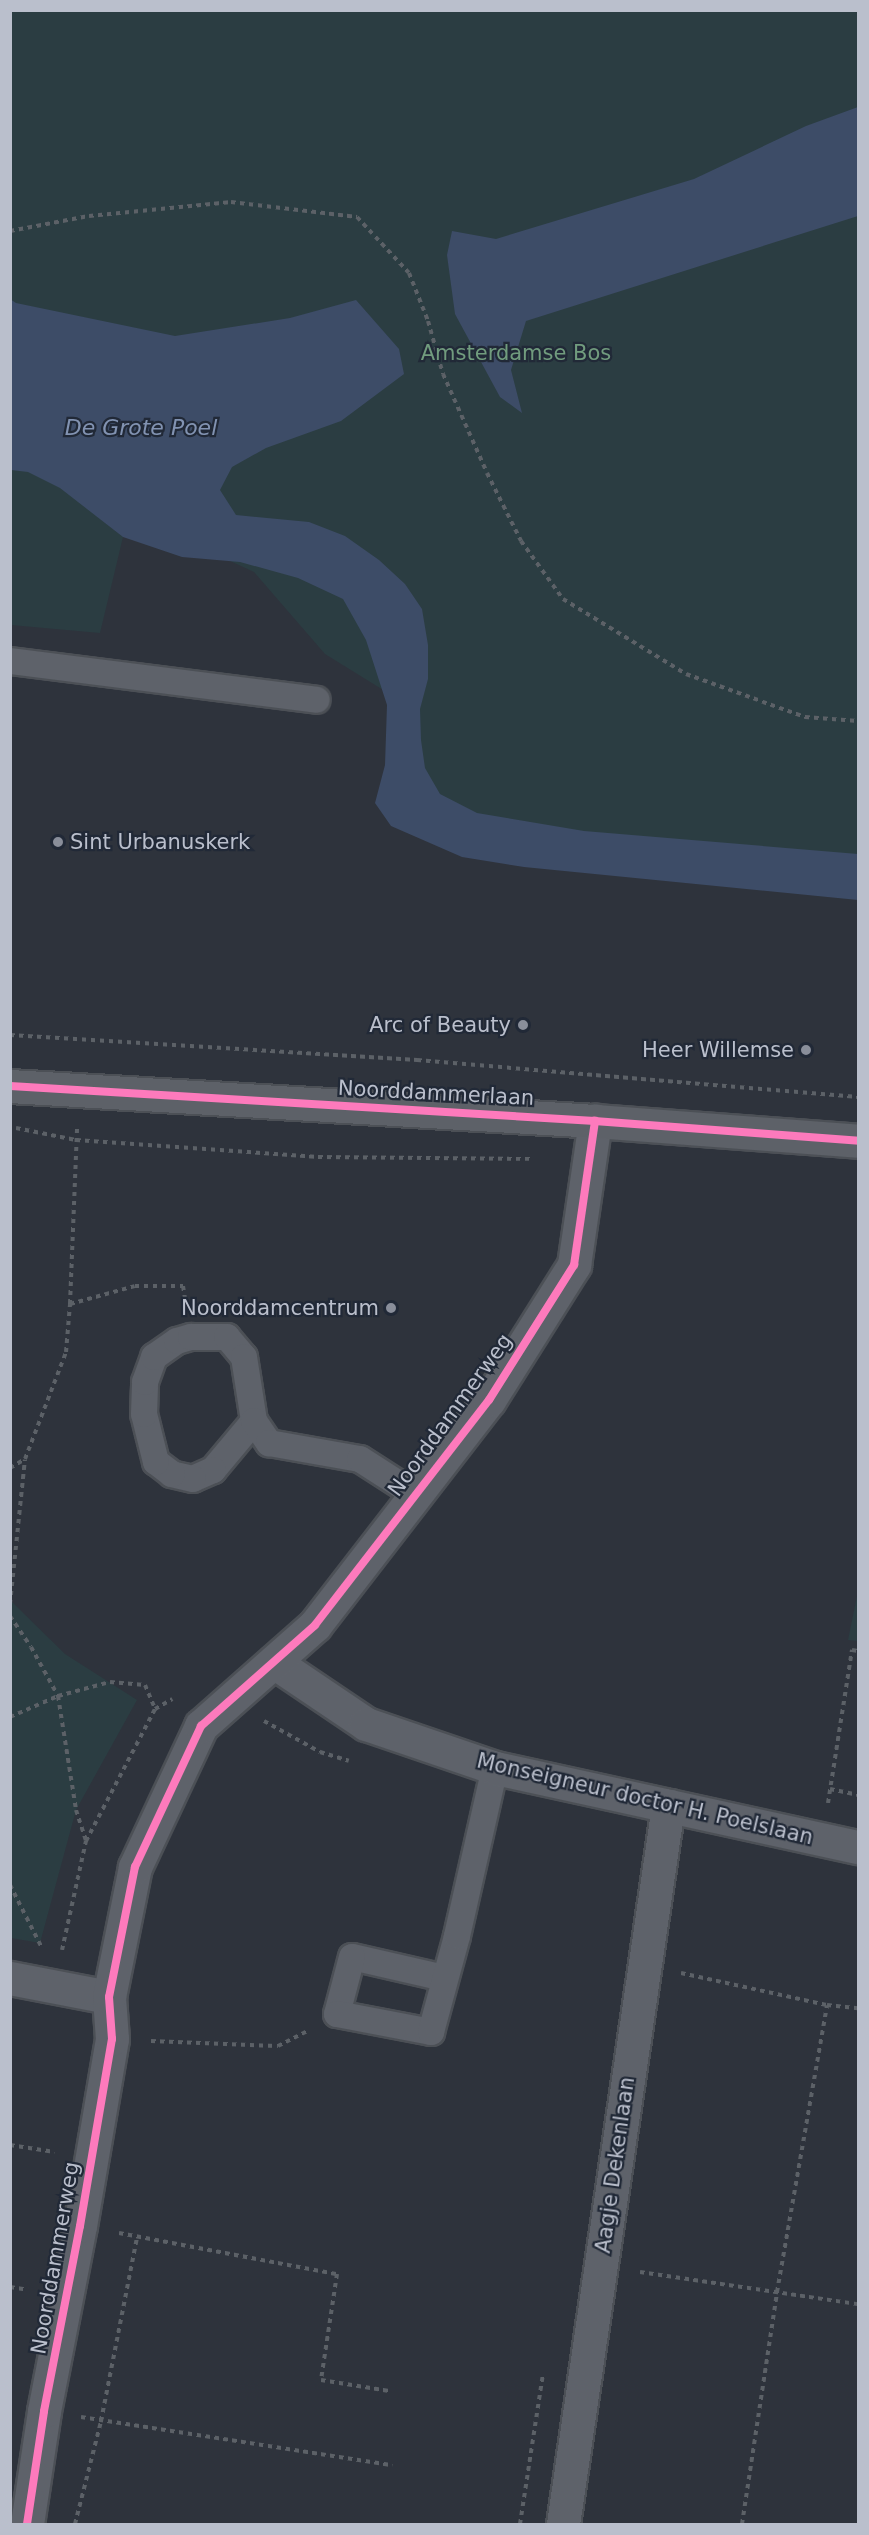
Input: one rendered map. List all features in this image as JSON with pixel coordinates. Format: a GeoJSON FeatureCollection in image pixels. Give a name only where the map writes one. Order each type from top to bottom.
{"type":"FeatureCollection","features":[{"type":"Feature","properties":{"kind":"street","name":"Noorddammerlaan"},"geometry":{"type":"LineString","coordinates":[[10,1086],[596,1121],[858,1141]]}},
{"type":"Feature","properties":{"kind":"street","name":"Noorddammerweg"},"geometry":{"type":"LineString","coordinates":[[27,2524],[44,2411],[80,2226],[112,2039],[109,1997],[135,1867],[201,1726],[315,1625],[489,1400],[574,1265],[596,1121]]}},
{"type":"Feature","properties":{"kind":"street","name":"Monseigneur doctor H. Poelslaan"},"geometry":{"type":"LineString","coordinates":[[274,1662],[366,1724],[495,1768],[858,1847]]}},
{"type":"Feature","properties":{"kind":"street","name":"Aagje Dekenlaan"},"geometry":{"type":"LineString","coordinates":[[562,2524],[668,1806]]}},
{"type":"Feature","properties":{"kind":"street"},"geometry":{"type":"LineString","coordinates":[[10,1978],[109,1997]]}},
{"type":"Feature","properties":{"kind":"lane"},"geometry":{"type":"LineString","coordinates":[[10,661],[317,700]]}},
{"type":"Feature","properties":{"kind":"lane"},"geometry":{"type":"LineString","coordinates":[[254,1421],[213,1470],[193,1479],[172,1474],[156,1462],[144,1414],[145,1382],[154,1357],[177,1341],[191,1337],[227,1337],[244,1357],[254,1421],[269,1443],[360,1459],[416,1495]]}},
{"type":"Feature","properties":{"kind":"lane"},"geometry":{"type":"LineString","coordinates":[[444,1978],[352,1957],[337,2014],[431,2032],[457,1936],[495,1768]]}},
{"type":"Feature","properties":{"kind":"path"},"geometry":{"type":"LineString","coordinates":[[10,231],[89,216],[231,202],[357,217],[410,273],[428,321],[442,374],[488,473],[521,541],[563,599],[686,674],[805,717],[858,722]]}},
{"type":"Feature","properties":{"kind":"path"},"geometry":{"type":"LineString","coordinates":[[10,1035],[405,1059],[858,1097]]}},
{"type":"Feature","properties":{"kind":"path"},"geometry":{"type":"LineString","coordinates":[[10,1604],[25,1459],[66,1352],[78,1090]]}},
{"type":"Feature","properties":{"kind":"path"},"geometry":{"type":"LineString","coordinates":[[10,1127],[76,1140],[318,1157],[590,1159]]}},
{"type":"Feature","properties":{"kind":"path"},"geometry":{"type":"LineString","coordinates":[[70,1304],[135,1286],[183,1286],[191,1337]]}},
{"type":"Feature","properties":{"kind":"path"},"geometry":{"type":"LineString","coordinates":[[10,1468],[25,1459]]}},
{"type":"Feature","properties":{"kind":"path"},"geometry":{"type":"LineString","coordinates":[[10,1616],[31,1647],[58,1696],[76,1810],[86,1841]]}},
{"type":"Feature","properties":{"kind":"path"},"geometry":{"type":"LineString","coordinates":[[821,1839],[852,1650],[858,1651]]}},
{"type":"Feature","properties":{"kind":"path"},"geometry":{"type":"LineString","coordinates":[[10,1717],[58,1696],[110,1682],[145,1685],[155,1710]]}},
{"type":"Feature","properties":{"kind":"path"},"geometry":{"type":"LineString","coordinates":[[830,1789],[858,1795]]}},
{"type":"Feature","properties":{"kind":"path"},"geometry":{"type":"LineString","coordinates":[[645,1965],[827,2005],[858,2008]]}},
{"type":"Feature","properties":{"kind":"path"},"geometry":{"type":"LineString","coordinates":[[742,2524],[777,2292],[827,2005]]}},
{"type":"Feature","properties":{"kind":"path"},"geometry":{"type":"LineString","coordinates":[[112,2039],[278,2046],[337,2014]]}},
{"type":"Feature","properties":{"kind":"path"},"geometry":{"type":"LineString","coordinates":[[80,2226],[337,2274],[321,2380],[389,2391]]}},
{"type":"Feature","properties":{"kind":"path"},"geometry":{"type":"LineString","coordinates":[[75,2524],[101,2421],[137,2237]]}},
{"type":"Feature","properties":{"kind":"path"},"geometry":{"type":"LineString","coordinates":[[601,2265],[858,2304]]}},
{"type":"Feature","properties":{"kind":"path"},"geometry":{"type":"LineString","coordinates":[[44,2411],[392,2465]]}},
{"type":"Feature","properties":{"kind":"green space","name":"Amsterdamse Bos"},"geometry":{"type":"Polygon","coordinates":[[[10,11],[858,11],[858,865],[386,815],[414,709],[325,654],[254,572],[106,504],[87,508],[123,537],[100,633],[11,625],[10,11]]]}},
{"type":"Feature","properties":{"kind":"green space"},"geometry":{"type":"Polygon","coordinates":[[[858,1591],[858,1641],[848,1640],[858,1591]]]}},
{"type":"Feature","properties":{"kind":"green space"},"geometry":{"type":"Polygon","coordinates":[[[11,1601],[65,1654],[137,1700],[76,1810],[40,1943],[11,1938],[11,1601]]]}},
{"type":"Feature","properties":{"kind":"water"},"geometry":{"type":"Polygon","coordinates":[[[858,107],[858,216],[526,321],[511,370],[522,413],[500,397],[455,314],[447,255],[452,231],[496,239],[694,179],[806,126],[858,107]]]}},
{"type":"Feature","properties":{"kind":"water","name":"De Grote Poel"},"geometry":{"type":"Polygon","coordinates":[[[10,299],[16,303],[175,336],[290,318],[356,300],[399,349],[404,374],[341,421],[266,448],[232,467],[220,490],[236,515],[309,522],[345,536],[379,560],[405,584],[422,609],[428,645],[428,679],[420,709],[421,740],[425,768],[440,794],[477,813],[584,831],[858,854],[858,900],[524,867],[462,857],[391,826],[375,803],[385,765],[387,705],[366,640],[343,599],[298,578],[240,562],[182,557],[123,537],[60,488],[28,472],[11,470],[10,299]]]}},
{"type":"Feature","properties":{"kind":"cycle path"},"geometry":{"type":"LineString","coordinates":[[10,1086],[595,1121],[858,1141]]}},
{"type":"Feature","properties":{"kind":"cycle path"},"geometry":{"type":"LineString","coordinates":[[27,2524],[44,2411],[80,2226],[112,2039],[109,1997],[135,1867],[201,1726],[315,1625],[489,1400],[574,1265],[595,1121]]}},
{"type":"Feature","properties":{"kind":"place","name":"Sint Urbanuskerk"},"geometry":{"type":"Point","coordinates":[58,842]}},
{"type":"Feature","properties":{"kind":"place","name":"Arc of Beauty"},"geometry":{"type":"Point","coordinates":[523,1025]}},
{"type":"Feature","properties":{"kind":"place","name":"Heer Willemse"},"geometry":{"type":"Point","coordinates":[806,1050]}},
{"type":"Feature","properties":{"kind":"place","name":"Noorddamcentrum"},"geometry":{"type":"Point","coordinates":[391,1308]}}]}
